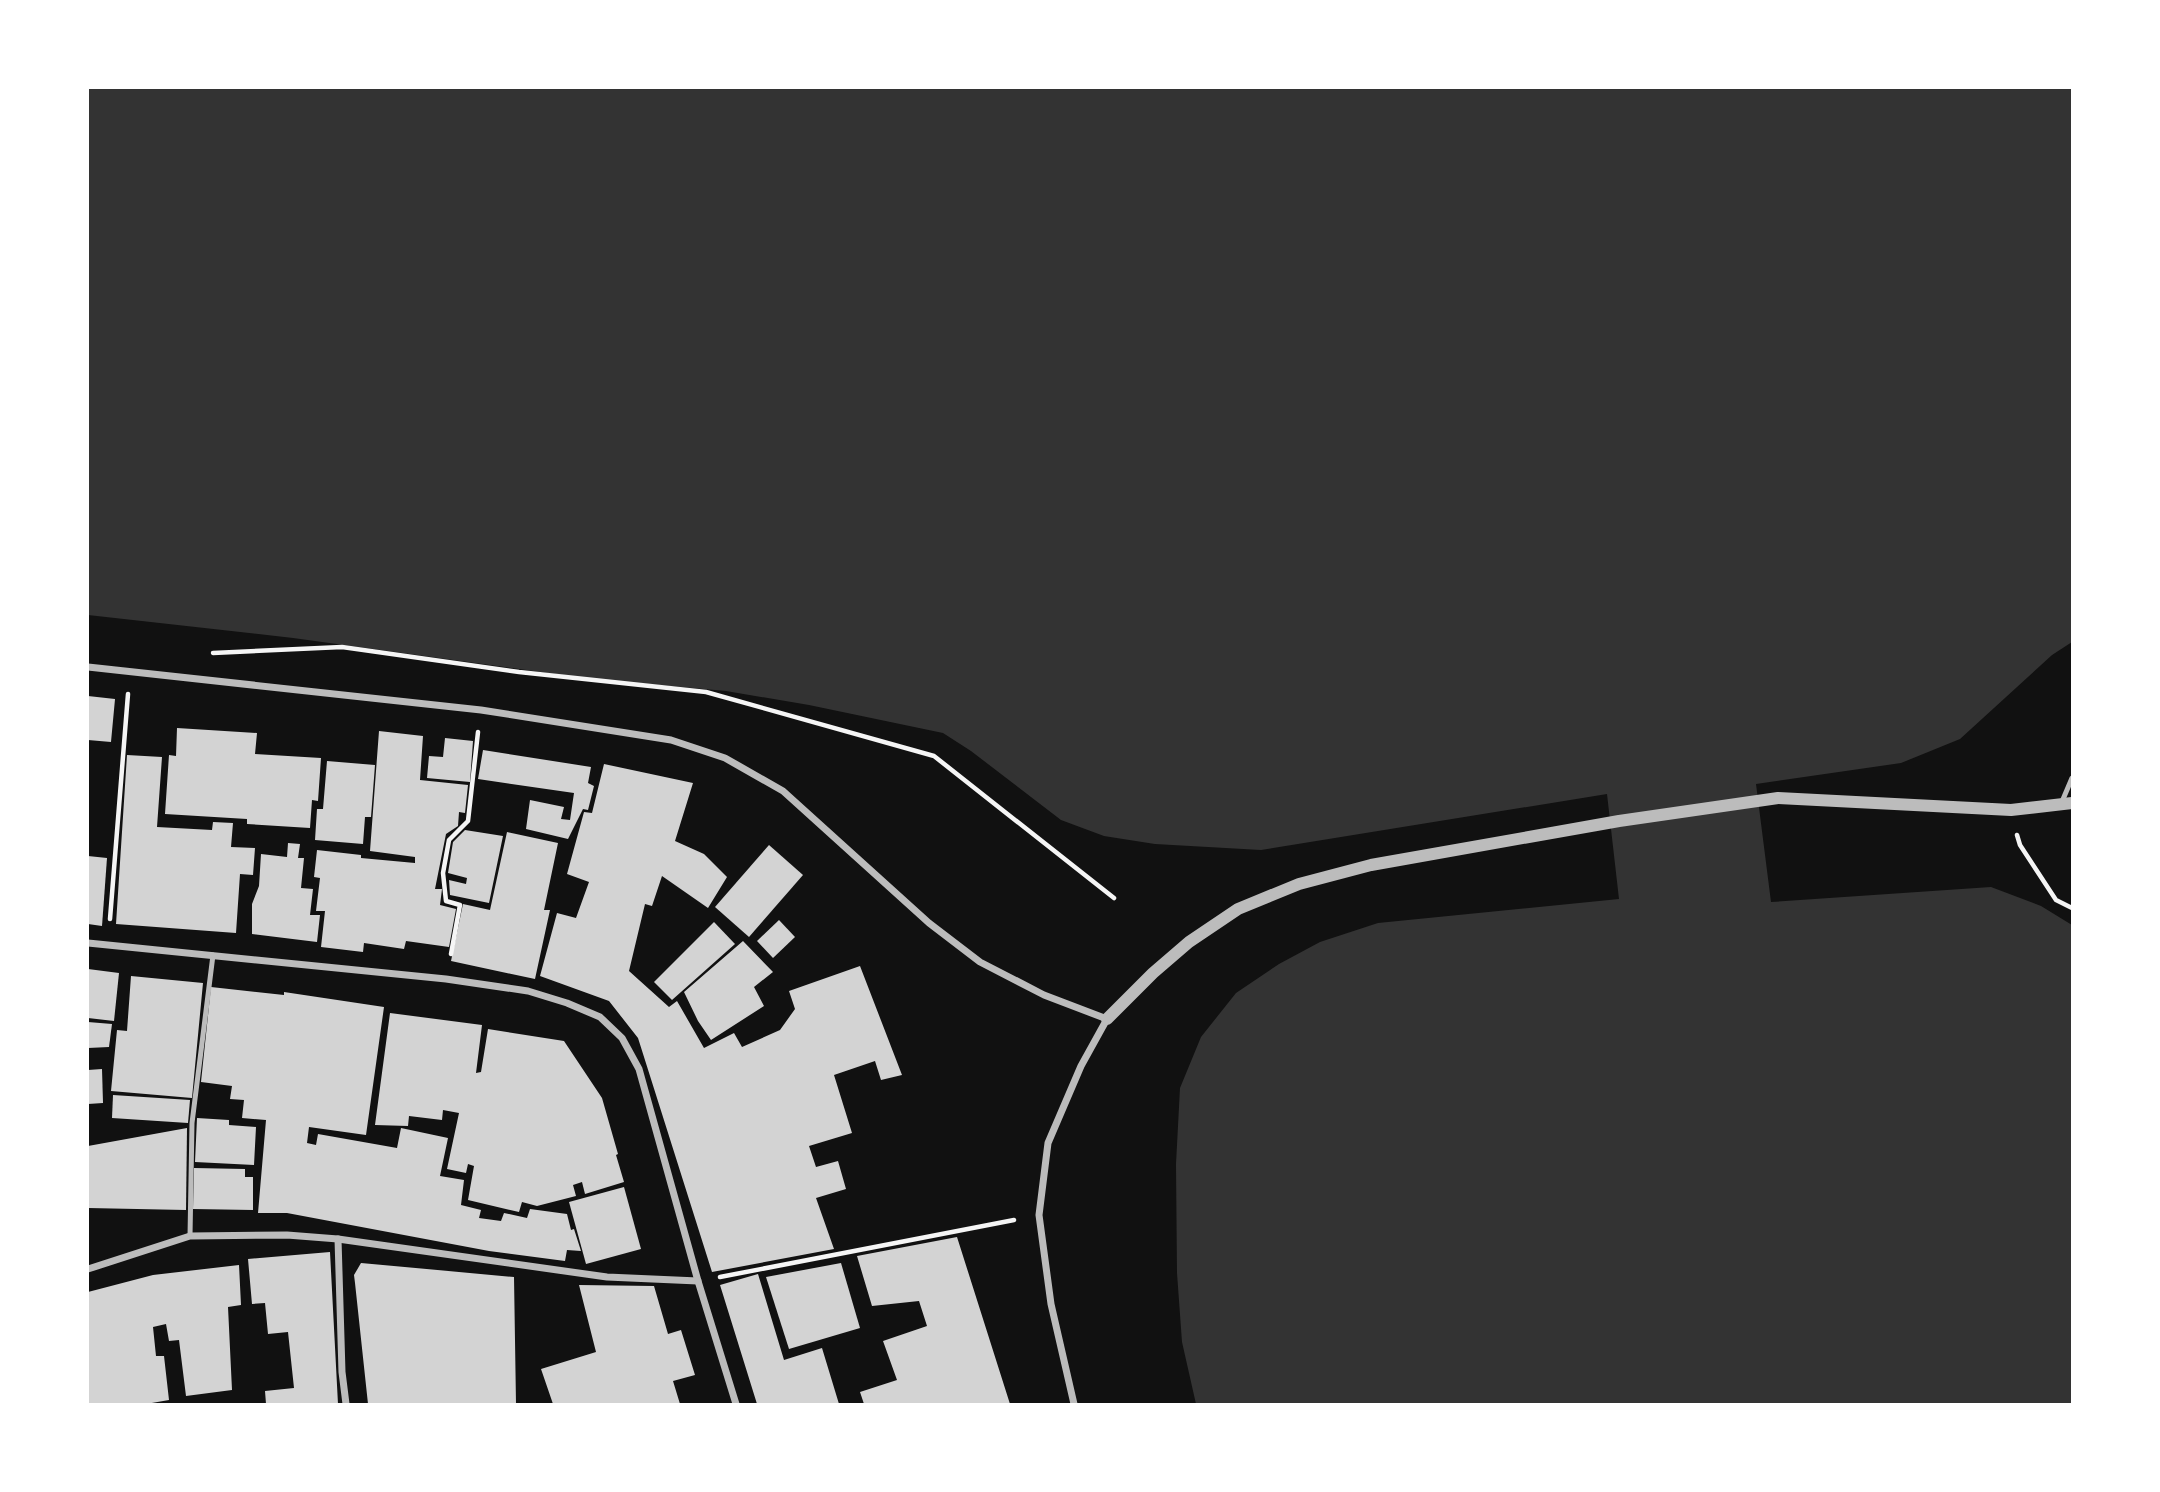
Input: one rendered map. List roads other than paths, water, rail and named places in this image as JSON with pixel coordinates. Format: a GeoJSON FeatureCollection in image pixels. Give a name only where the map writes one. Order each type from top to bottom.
{"type":"FeatureCollection","features":[{"type":"Feature","properties":{"kind":"street"},"geometry":{"type":"LineString","coordinates":[[88,667],[481,710],[671,740],[725,758],[783,791],[929,923],[979,962],[1044,995],[1107,1019]]}},
{"type":"Feature","properties":{"kind":"street"},"geometry":{"type":"LineString","coordinates":[[1074,1405],[1051,1304],[1039,1215],[1048,1143],[1081,1066],[1107,1019],[1189,942],[1238,909],[1299,884],[1371,865],[1619,821],[1779,798],[2011,810],[2067,804]]}},
{"type":"Feature","properties":{"kind":"street"},"geometry":{"type":"LineString","coordinates":[[88,943],[446,979],[528,991],[600,1017],[622,1038],[639,1069],[698,1281],[736,1405]]}},
{"type":"Feature","properties":{"kind":"street"},"geometry":{"type":"LineString","coordinates":[[88,1269],[190,1236],[288,1235],[338,1239],[607,1277],[698,1281]]}},
{"type":"Feature","properties":{"kind":"street"},"geometry":{"type":"LineString","coordinates":[[338,1239],[342,1372],[346,1405]]}},
{"type":"Feature","properties":{"kind":"lane"},"geometry":{"type":"LineString","coordinates":[[2067,804],[2073,778]]}},
{"type":"Feature","properties":{"kind":"lane"},"geometry":{"type":"LineString","coordinates":[[190,1236],[192,1123],[213,955]]}}]}
